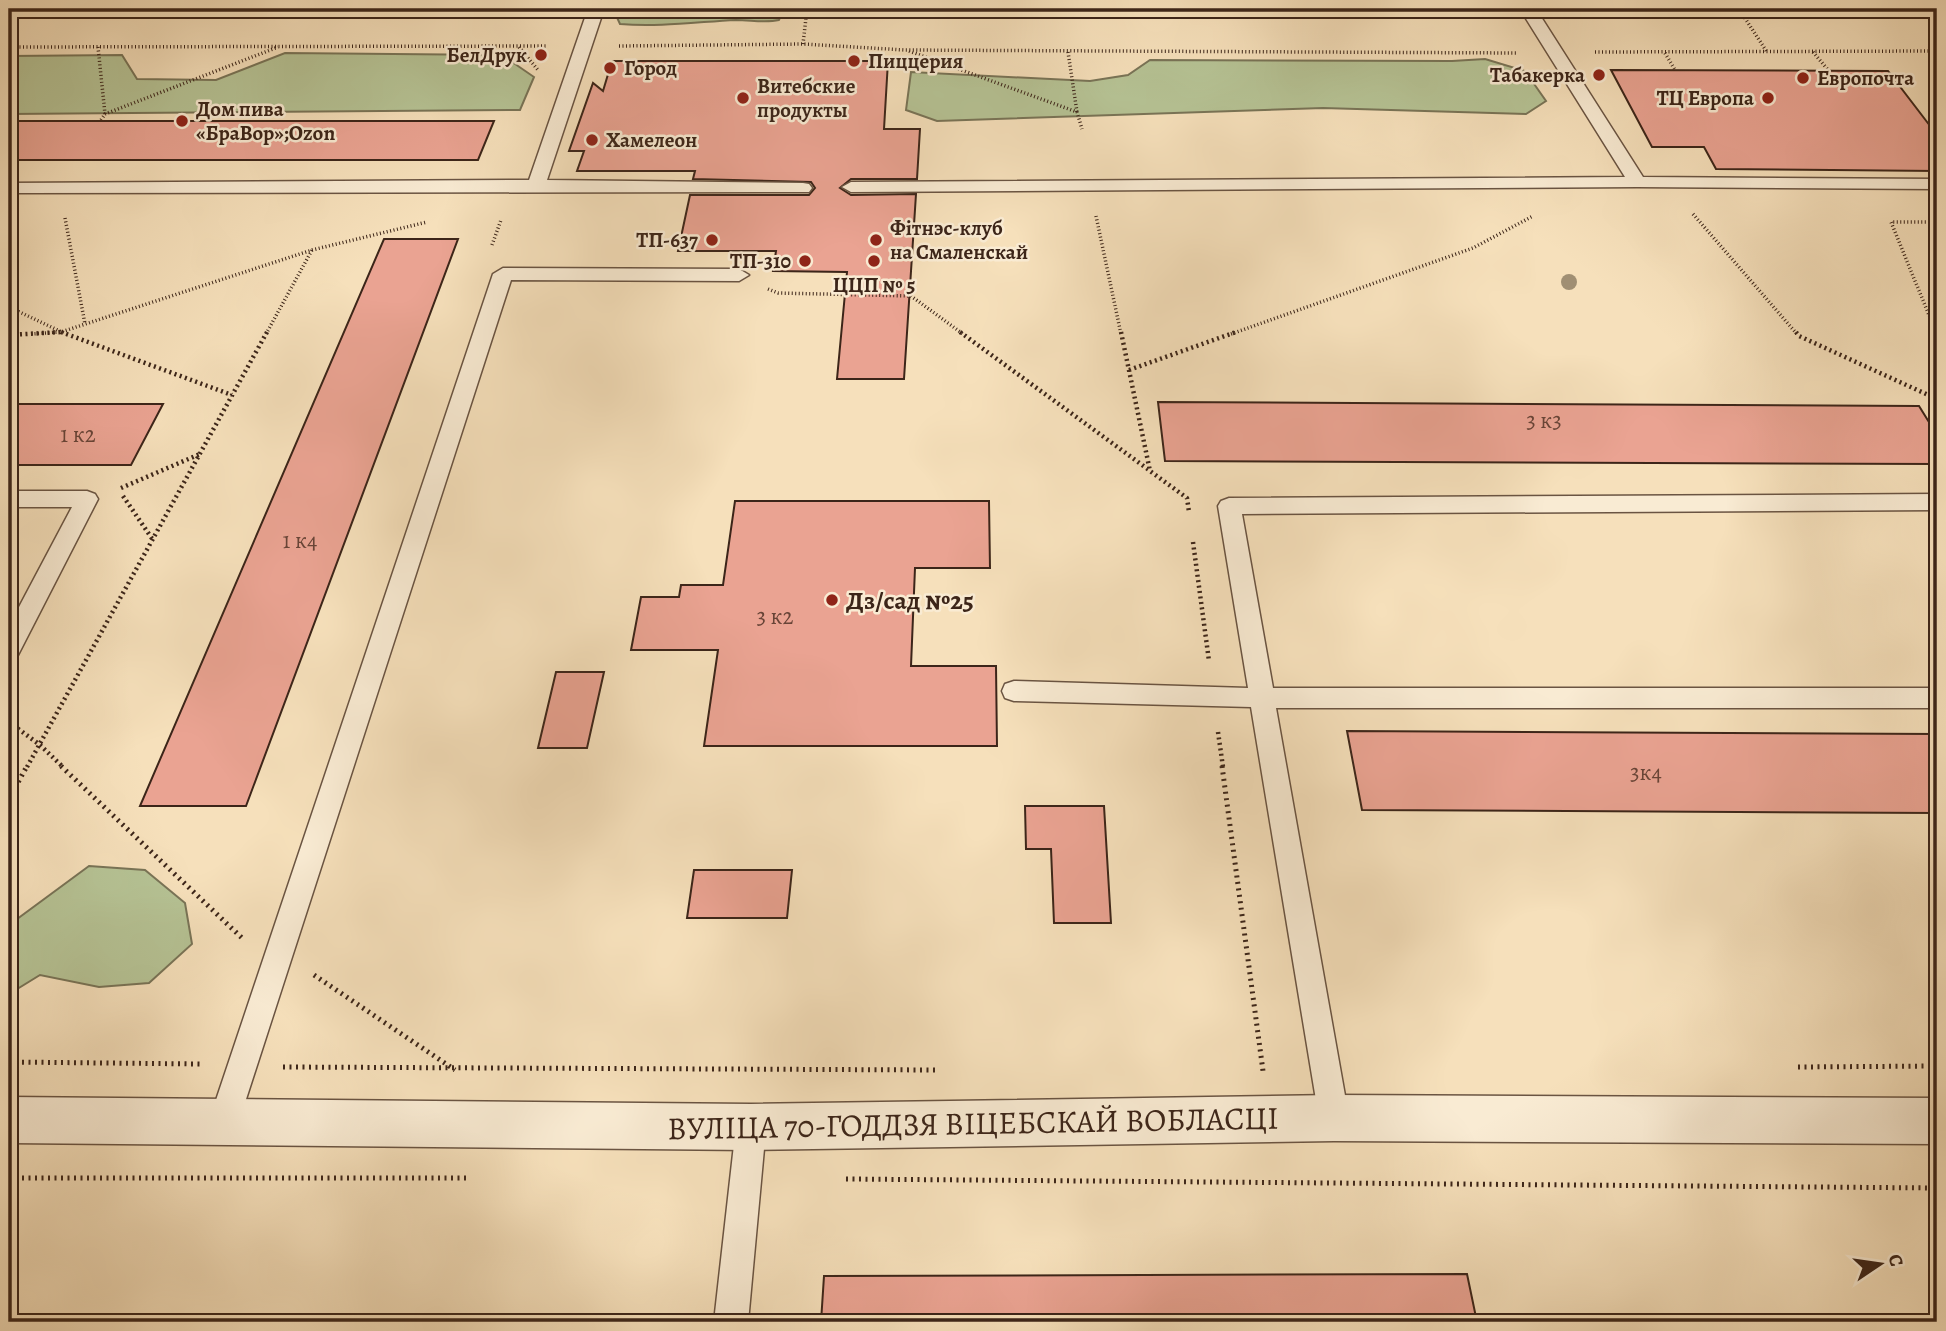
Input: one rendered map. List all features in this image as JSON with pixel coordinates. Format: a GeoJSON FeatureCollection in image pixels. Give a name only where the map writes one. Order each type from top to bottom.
{"type":"FeatureCollection","features":[{"type":"Feature","properties":{"kind":"street","name":"ВУЛІЦА 70-ГОДДЗЯ ВІЦЕБСКАЙ ВОБЛАСЦІ"},"geometry":{"type":"LineString","coordinates":[[9,1120],[751,1128],[1334,1118],[1937,1121]]}},
{"type":"Feature","properties":{"kind":"lane"},"geometry":{"type":"LineString","coordinates":[[536,186],[596,9]]}},
{"type":"Feature","properties":{"kind":"lane"},"geometry":{"type":"LineString","coordinates":[[1528,9],[1637,182]]}},
{"type":"Feature","properties":{"kind":"lane"},"geometry":{"type":"LineString","coordinates":[[851,187],[1600,182],[1937,184]]}},
{"type":"Feature","properties":{"kind":"lane"},"geometry":{"type":"LineString","coordinates":[[9,188],[803,188]]}},
{"type":"Feature","properties":{"kind":"lane"},"geometry":{"type":"LineString","coordinates":[[223,1124],[503,274],[739,275]]}},
{"type":"Feature","properties":{"kind":"lane"},"geometry":{"type":"LineString","coordinates":[[9,499],[87,499],[9,648]]}},
{"type":"Feature","properties":{"kind":"lane"},"geometry":{"type":"LineString","coordinates":[[1334,1118],[1229,506],[1937,502]]}},
{"type":"Feature","properties":{"kind":"lane"},"geometry":{"type":"LineString","coordinates":[[1014,691],[1262,698],[1937,698]]}},
{"type":"Feature","properties":{"kind":"lane"},"geometry":{"type":"LineString","coordinates":[[731,1322],[751,1128]]}},
{"type":"Feature","properties":{"kind":"path"},"geometry":{"type":"LineString","coordinates":[[803,44],[807,9]]}},
{"type":"Feature","properties":{"kind":"path"},"geometry":{"type":"LineString","coordinates":[[1739,9],[1768,52]]}},
{"type":"Feature","properties":{"kind":"path"},"geometry":{"type":"LineString","coordinates":[[9,47],[803,44],[905,50],[1068,52],[1937,51]]}},
{"type":"Feature","properties":{"kind":"path"},"geometry":{"type":"LineString","coordinates":[[105,114],[282,46]]}},
{"type":"Feature","properties":{"kind":"path"},"geometry":{"type":"LineString","coordinates":[[519,46],[541,75]]}},
{"type":"Feature","properties":{"kind":"path"},"geometry":{"type":"LineString","coordinates":[[97,47],[105,114],[101,121]]}},
{"type":"Feature","properties":{"kind":"path"},"geometry":{"type":"LineString","coordinates":[[905,50],[1077,112]]}},
{"type":"Feature","properties":{"kind":"path"},"geometry":{"type":"LineString","coordinates":[[1812,51],[1829,71]]}},
{"type":"Feature","properties":{"kind":"path"},"geometry":{"type":"LineString","coordinates":[[1068,52],[1082,129]]}},
{"type":"Feature","properties":{"kind":"path"},"geometry":{"type":"LineString","coordinates":[[1664,52],[1675,70]]}},
{"type":"Feature","properties":{"kind":"path"},"geometry":{"type":"LineString","coordinates":[[1129,370],[1473,248],[1600,182]]}},
{"type":"Feature","properties":{"kind":"path"},"geometry":{"type":"LineString","coordinates":[[1666,183],[1798,336],[1936,398],[1933,325],[1891,222],[1937,222]]}},
{"type":"Feature","properties":{"kind":"path"},"geometry":{"type":"LineString","coordinates":[[1090,186],[1150,471]]}},
{"type":"Feature","properties":{"kind":"path"},"geometry":{"type":"LineString","coordinates":[[60,188],[85,324]]}},
{"type":"Feature","properties":{"kind":"path"},"geometry":{"type":"LineString","coordinates":[[9,335],[61,332],[312,250],[429,222]]}},
{"type":"Feature","properties":{"kind":"path"},"geometry":{"type":"LineString","coordinates":[[9,800],[312,250]]}},
{"type":"Feature","properties":{"kind":"path"},"geometry":{"type":"LineString","coordinates":[[739,275],[778,293],[911,296],[1187,498],[1191,524]]}},
{"type":"Feature","properties":{"kind":"path"},"geometry":{"type":"LineString","coordinates":[[9,307],[61,332],[232,395]]}},
{"type":"Feature","properties":{"kind":"path"},"geometry":{"type":"LineString","coordinates":[[119,489],[153,540]]}},
{"type":"Feature","properties":{"kind":"path"},"geometry":{"type":"LineString","coordinates":[[1192,538],[1263,1071],[1249,1071]]}},
{"type":"Feature","properties":{"kind":"path"},"geometry":{"type":"LineString","coordinates":[[9,722],[40,745],[246,942],[281,954],[455,1070]]}},
{"type":"Feature","properties":{"kind":"path"},"geometry":{"type":"LineString","coordinates":[[9,1062],[455,1070],[942,1070]]}},
{"type":"Feature","properties":{"kind":"path"},"geometry":{"type":"LineString","coordinates":[[9,1178],[481,1178]]}},
{"type":"Feature","properties":{"kind":"path"},"geometry":{"type":"LineString","coordinates":[[842,1179],[1937,1188]]}},
{"type":"Feature","properties":{"kind":"green space"},"geometry":{"type":"Polygon","coordinates":[[[614,11],[783,11],[779,20],[774,21],[635,25],[620,24],[614,11]]]}},
{"type":"Feature","properties":{"kind":"green space"},"geometry":{"type":"Polygon","coordinates":[[[285,53],[502,55],[534,77],[520,110],[9,114],[9,56],[122,55],[137,79],[216,80],[285,53]]]}},
{"type":"Feature","properties":{"kind":"green space"},"geometry":{"type":"Polygon","coordinates":[[[1485,59],[1525,71],[1546,101],[1526,114],[1323,108],[937,121],[906,110],[911,72],[1090,81],[1128,75],[1150,60],[1485,59]]]}},
{"type":"Feature","properties":{"kind":"green space"},"geometry":{"type":"Polygon","coordinates":[[[89,866],[145,870],[185,903],[192,944],[149,983],[99,987],[40,975],[9,994],[9,925],[89,866]]]}},
{"type":"Feature","properties":{"kind":"building"},"geometry":{"type":"Polygon","coordinates":[[[612,61],[888,61],[884,129],[920,129],[917,179],[851,179],[840,188],[851,195],[916,194],[904,379],[837,379],[847,272],[773,271],[776,251],[678,251],[690,195],[809,195],[815,188],[811,182],[693,179],[695,171],[577,171],[584,151],[569,151],[593,83],[603,91],[612,61]]]}},
{"type":"Feature","properties":{"kind":"building","name":"ТЦ Европа"},"geometry":{"type":"Polygon","coordinates":[[[1611,70],[1888,71],[1937,135],[1937,171],[1716,169],[1704,147],[1652,147],[1611,70]]]}},
{"type":"Feature","properties":{"kind":"building"},"geometry":{"type":"Polygon","coordinates":[[[9,121],[494,121],[478,160],[9,160],[9,121]]]}},
{"type":"Feature","properties":{"kind":"building"},"geometry":{"type":"Polygon","coordinates":[[[384,239],[458,239],[246,806],[140,806],[384,239]]]}},
{"type":"Feature","properties":{"kind":"building"},"geometry":{"type":"Polygon","coordinates":[[[1158,402],[1919,406],[1937,435],[1937,464],[1165,461],[1158,402]]]}},
{"type":"Feature","properties":{"kind":"building"},"geometry":{"type":"Polygon","coordinates":[[[9,404],[163,404],[131,465],[9,465],[9,404]]]}},
{"type":"Feature","properties":{"kind":"building"},"geometry":{"type":"Polygon","coordinates":[[[735,501],[989,501],[990,568],[915,568],[911,666],[996,666],[997,746],[704,746],[718,650],[631,650],[641,597],[679,597],[681,585],[723,585],[735,501]]]}},
{"type":"Feature","properties":{"kind":"building"},"geometry":{"type":"Polygon","coordinates":[[[556,672],[604,672],[587,748],[538,748],[556,672]]]}},
{"type":"Feature","properties":{"kind":"building"},"geometry":{"type":"Polygon","coordinates":[[[1347,731],[1937,734],[1937,813],[1362,810],[1347,731]]]}},
{"type":"Feature","properties":{"kind":"building"},"geometry":{"type":"Polygon","coordinates":[[[1025,806],[1104,806],[1111,923],[1054,923],[1051,849],[1026,849],[1025,806]]]}},
{"type":"Feature","properties":{"kind":"building"},"geometry":{"type":"Polygon","coordinates":[[[694,870],[792,870],[787,918],[687,918],[694,870]]]}},
{"type":"Feature","properties":{"kind":"building"},"geometry":{"type":"Polygon","coordinates":[[[1467,1274],[1477,1322],[821,1322],[824,1276],[1467,1274]]]}},
{"type":"Feature","properties":{"kind":"place","name":"БелДрук"},"geometry":{"type":"Point","coordinates":[541,55]}},
{"type":"Feature","properties":{"kind":"place","name":"Пиццерия"},"geometry":{"type":"Point","coordinates":[854,61]}},
{"type":"Feature","properties":{"kind":"place","name":"Город"},"geometry":{"type":"Point","coordinates":[610,68]}},
{"type":"Feature","properties":{"kind":"place","name":"Табакерка"},"geometry":{"type":"Point","coordinates":[1599,75]}},
{"type":"Feature","properties":{"kind":"place","name":"Европочта"},"geometry":{"type":"Point","coordinates":[1803,78]}},
{"type":"Feature","properties":{"kind":"place","name":"Витебские продукты"},"geometry":{"type":"Point","coordinates":[743,98]}},
{"type":"Feature","properties":{"kind":"place","name":"ТЦ Европа"},"geometry":{"type":"Point","coordinates":[1768,98]}},
{"type":"Feature","properties":{"kind":"place","name":"Дом пива «БраВор»;Ozon"},"geometry":{"type":"Point","coordinates":[182,121]}},
{"type":"Feature","properties":{"kind":"place","name":"Хамелеон"},"geometry":{"type":"Point","coordinates":[592,140]}},
{"type":"Feature","properties":{"kind":"place","name":"ТП-637"},"geometry":{"type":"Point","coordinates":[712,240]}},
{"type":"Feature","properties":{"kind":"place","name":"Фітнэс-клуб на Смаленскай"},"geometry":{"type":"Point","coordinates":[876,240]}},
{"type":"Feature","properties":{"kind":"place","name":"ТП-310"},"geometry":{"type":"Point","coordinates":[805,261]}},
{"type":"Feature","properties":{"kind":"place","name":"ЦЦП № 5"},"geometry":{"type":"Point","coordinates":[874,261]}},
{"type":"Feature","properties":{"kind":"place","name":"Дз/сад №25"},"geometry":{"type":"Point","coordinates":[832,600]}}]}
